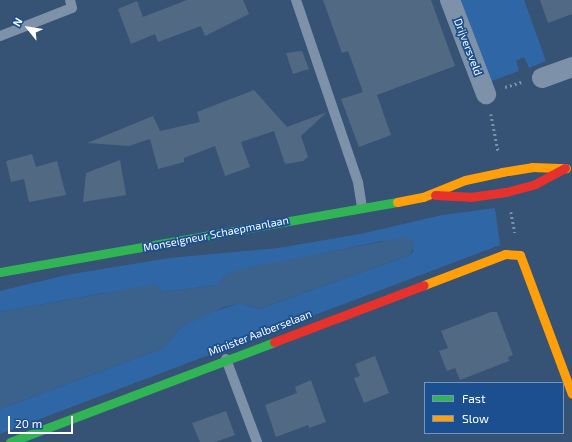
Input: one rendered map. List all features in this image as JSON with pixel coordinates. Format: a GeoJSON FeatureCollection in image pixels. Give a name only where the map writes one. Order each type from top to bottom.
{"type":"FeatureCollection","features":[{"type":"Feature","properties":{"kind":"main road","name":"Monseigneur Schaepmanlaan"},"geometry":{"type":"LineString","coordinates":[[432,195],[465,180],[502,172],[532,166],[569,167]]}},
{"type":"Feature","properties":{"kind":"main road","name":"Monseigneur Schaepmanlaan"},"geometry":{"type":"LineString","coordinates":[[0,272],[432,195],[470,197],[506,192],[535,184],[569,167]]}},
{"type":"Feature","properties":{"kind":"main road","name":"Minister Aalberselaan"},"geometry":{"type":"LineString","coordinates":[[10,442],[505,254],[520,255],[572,394]]}},
{"type":"Feature","properties":{"kind":"street","name":"Drijversveld"},"geometry":{"type":"LineString","coordinates":[[450,0],[486,94]]}},
{"type":"Feature","properties":{"kind":"street"},"geometry":{"type":"LineString","coordinates":[[542,78],[572,67]]}},
{"type":"Feature","properties":{"kind":"lane"},"geometry":{"type":"LineString","coordinates":[[0,36],[72,8],[70,0]]}},
{"type":"Feature","properties":{"kind":"lane"},"geometry":{"type":"LineString","coordinates":[[296,0],[358,182],[362,207]]}},
{"type":"Feature","properties":{"kind":"lane"},"geometry":{"type":"LineString","coordinates":[[226,359],[257,442]]}},
{"type":"Feature","properties":{"kind":"path"},"geometry":{"type":"LineString","coordinates":[[486,94],[542,78]]}},
{"type":"Feature","properties":{"kind":"shaded area"},"geometry":{"type":"Polygon","coordinates":[[[457,0],[524,0],[546,61],[529,68],[524,57],[516,61],[519,71],[489,82],[457,0]]]}},
{"type":"Feature","properties":{"kind":"shaded area"},"geometry":{"type":"Polygon","coordinates":[[[495,208],[500,245],[0,434],[0,409],[164,348],[180,328],[203,315],[240,303],[259,309],[410,255],[414,250],[381,241],[227,274],[217,285],[163,292],[160,289],[104,293],[0,312],[0,291],[66,275],[169,258],[278,248],[360,234],[442,215],[495,208]]]}},
{"type":"Feature","properties":{"kind":"shaded area"},"geometry":{"type":"Polygon","coordinates":[[[406,237],[415,243],[410,255],[259,309],[240,303],[224,307],[180,328],[164,348],[0,409],[0,312],[155,284],[163,292],[217,285],[227,274],[241,269],[406,237]]]}},
{"type":"Feature","properties":{"kind":"building"},"geometry":{"type":"Polygon","coordinates":[[[187,0],[243,0],[249,14],[205,36],[201,26],[158,42],[155,34],[131,44],[118,9],[137,1],[143,17],[187,0]]]}},
{"type":"Feature","properties":{"kind":"building"},"geometry":{"type":"Polygon","coordinates":[[[323,0],[431,0],[455,66],[377,95],[391,135],[359,147],[341,99],[363,92],[348,51],[342,53],[323,0]]]}},
{"type":"Feature","properties":{"kind":"building"},"geometry":{"type":"Polygon","coordinates":[[[540,0],[572,0],[572,14],[548,23],[540,0]]]}},
{"type":"Feature","properties":{"kind":"building"},"geometry":{"type":"Polygon","coordinates":[[[302,51],[309,69],[293,74],[286,53],[302,51]]]}},
{"type":"Feature","properties":{"kind":"building"},"geometry":{"type":"Polygon","coordinates":[[[254,90],[287,127],[327,112],[301,136],[308,157],[303,161],[285,164],[274,131],[241,142],[250,167],[225,176],[215,146],[184,158],[184,162],[158,169],[150,139],[129,146],[87,143],[153,116],[160,131],[200,122],[197,112],[254,90]]]}},
{"type":"Feature","properties":{"kind":"building"},"geometry":{"type":"Polygon","coordinates":[[[32,154],[36,167],[57,161],[66,195],[29,202],[24,179],[11,182],[6,161],[32,154]]]}},
{"type":"Feature","properties":{"kind":"building"},"geometry":{"type":"Polygon","coordinates":[[[120,160],[126,195],[83,202],[86,173],[120,160]]]}},
{"type":"Feature","properties":{"kind":"building"},"geometry":{"type":"Polygon","coordinates":[[[491,312],[497,312],[513,355],[508,357],[509,361],[460,380],[455,368],[447,371],[439,351],[448,348],[441,331],[491,312]]]}},
{"type":"Feature","properties":{"kind":"building"},"geometry":{"type":"Polygon","coordinates":[[[375,356],[389,393],[364,403],[354,378],[360,376],[355,364],[375,356]]]}},
{"type":"Feature","properties":{"kind":"building"},"geometry":{"type":"Polygon","coordinates":[[[311,380],[326,422],[309,428],[308,425],[276,437],[265,405],[297,393],[295,387],[311,380]]]}},
{"type":"Feature","properties":{"kind":"building"},"geometry":{"type":"Polygon","coordinates":[[[226,411],[235,435],[215,442],[200,442],[192,423],[226,411]]]}},
{"type":"Feature","properties":{"kind":"traffic: fast"},"geometry":{"type":"LineString","coordinates":[[0,272],[397,202]]}},
{"type":"Feature","properties":{"kind":"traffic: fast"},"geometry":{"type":"LineString","coordinates":[[10,442],[274,342]]}},
{"type":"Feature","properties":{"kind":"traffic: slow"},"geometry":{"type":"LineString","coordinates":[[397,202],[423,197],[465,180],[502,172],[532,167],[566,168]]}},
{"type":"Feature","properties":{"kind":"traffic: slow"},"geometry":{"type":"LineString","coordinates":[[424,285],[505,254],[520,255],[572,394]]}},
{"type":"Feature","properties":{"kind":"traffic: jam"},"geometry":{"type":"LineString","coordinates":[[435,195],[470,197],[506,192],[535,184],[565,168]]}},
{"type":"Feature","properties":{"kind":"traffic: jam"},"geometry":{"type":"LineString","coordinates":[[274,342],[424,285]]}}]}
